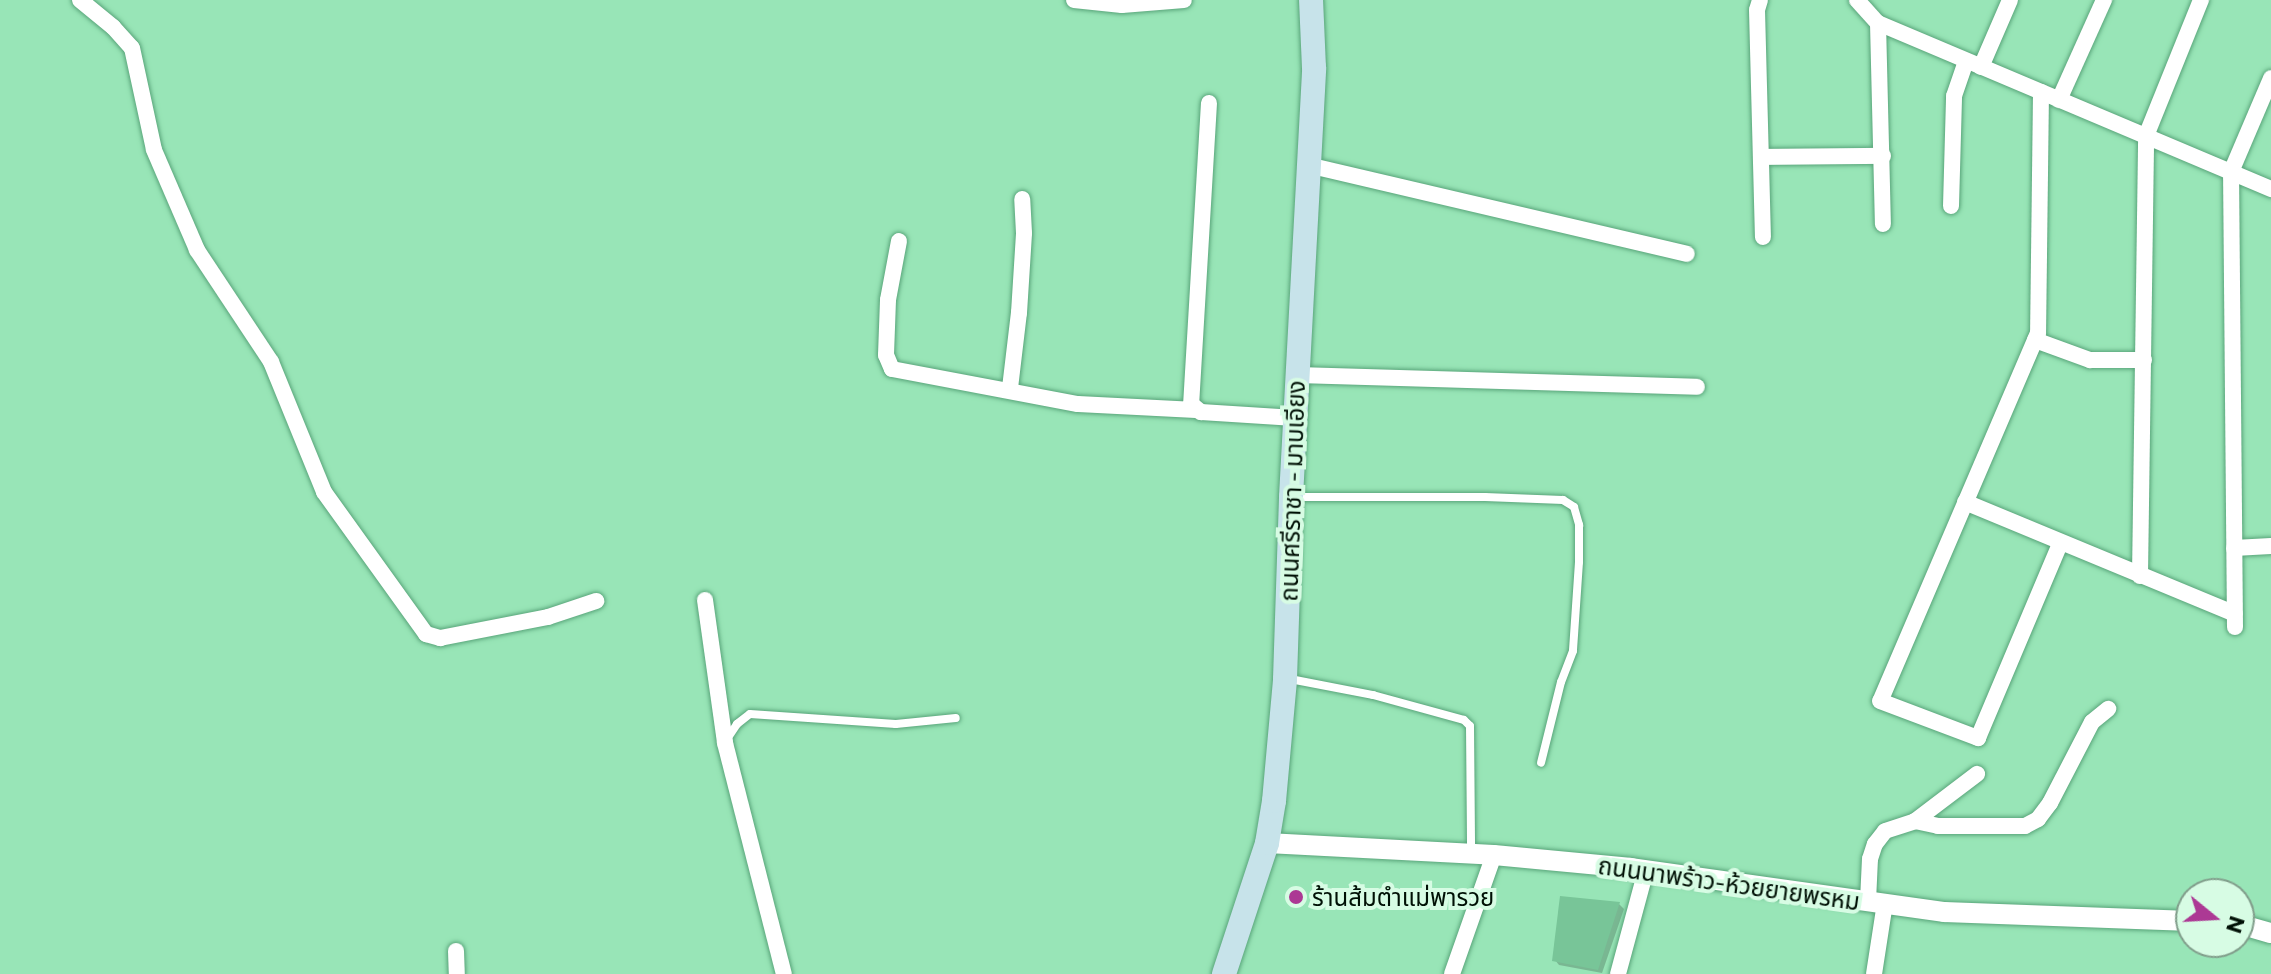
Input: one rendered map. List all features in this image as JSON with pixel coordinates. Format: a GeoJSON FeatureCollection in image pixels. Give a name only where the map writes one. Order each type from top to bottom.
{"type":"FeatureCollection","features":[{"type":"Feature","properties":{"kind":"main road","name":"ถนนศรีราชา - มาบเอียง"},"geometry":{"type":"LineString","coordinates":[[1224,974],[1267,843],[1285,679],[1291,497],[1314,68],[1311,0]]}},
{"type":"Feature","properties":{"kind":"street"},"geometry":{"type":"LineString","coordinates":[[80,0],[113,27],[132,48],[154,150],[197,250],[271,362],[324,492],[426,634],[440,638],[548,617],[596,601]]}},
{"type":"Feature","properties":{"kind":"street"},"geometry":{"type":"LineString","coordinates":[[1074,0],[1184,0]]}},
{"type":"Feature","properties":{"kind":"street"},"geometry":{"type":"LineString","coordinates":[[1760,0],[1757,10],[1763,237]]}},
{"type":"Feature","properties":{"kind":"street"},"geometry":{"type":"LineString","coordinates":[[1857,0],[1974,64],[2271,189]]}},
{"type":"Feature","properties":{"kind":"street"},"geometry":{"type":"LineString","coordinates":[[1951,206],[1954,96],[2010,0]]}},
{"type":"Feature","properties":{"kind":"street"},"geometry":{"type":"LineString","coordinates":[[2059,100],[2104,0]]}},
{"type":"Feature","properties":{"kind":"street"},"geometry":{"type":"LineString","coordinates":[[2140,576],[2146,136],[2201,0]]}},
{"type":"Feature","properties":{"kind":"street"},"geometry":{"type":"LineString","coordinates":[[1874,12],[1883,156],[1883,224]]}},
{"type":"Feature","properties":{"kind":"street"},"geometry":{"type":"LineString","coordinates":[[1965,502],[2235,620],[2231,172],[2271,78]]}},
{"type":"Feature","properties":{"kind":"street"},"geometry":{"type":"LineString","coordinates":[[2041,92],[2038,333],[1880,701],[1978,738],[2060,544]]}},
{"type":"Feature","properties":{"kind":"street"},"geometry":{"type":"LineString","coordinates":[[1196,410],[1191,404],[1209,103]]}},
{"type":"Feature","properties":{"kind":"street"},"geometry":{"type":"LineString","coordinates":[[1762,157],[1883,156]]}},
{"type":"Feature","properties":{"kind":"street"},"geometry":{"type":"LineString","coordinates":[[1308,165],[1687,254]]}},
{"type":"Feature","properties":{"kind":"street"},"geometry":{"type":"LineString","coordinates":[[1010,388],[1019,313],[1024,233],[1022,199]]}},
{"type":"Feature","properties":{"kind":"street"},"geometry":{"type":"LineString","coordinates":[[899,241],[888,300],[889,366],[909,375],[1010,388],[1078,404],[1295,418]]}},
{"type":"Feature","properties":{"kind":"street"},"geometry":{"type":"LineString","coordinates":[[2035,340],[2090,360],[2144,360]]}},
{"type":"Feature","properties":{"kind":"street"},"geometry":{"type":"LineString","coordinates":[[1297,375],[1697,387]]}},
{"type":"Feature","properties":{"kind":"street"},"geometry":{"type":"LineString","coordinates":[[2234,548],[2271,546]]}},
{"type":"Feature","properties":{"kind":"street"},"geometry":{"type":"LineString","coordinates":[[705,600],[725,743],[784,974]]}},
{"type":"Feature","properties":{"kind":"street"},"geometry":{"type":"LineString","coordinates":[[1915,821],[1938,826],[2025,826],[2038,819],[2050,803],[2092,722],[2108,709]]}},
{"type":"Feature","properties":{"kind":"street"},"geometry":{"type":"LineString","coordinates":[[1874,974],[1875,844],[1885,831],[1915,821],[1977,774]]}},
{"type":"Feature","properties":{"kind":"street","name":"ถนนนาพร้าว-ห้วยยายพรหม"},"geometry":{"type":"LineString","coordinates":[[1267,843],[1494,855],[1646,870],[1944,912],[2175,920]]}},
{"type":"Feature","properties":{"kind":"street"},"geometry":{"type":"LineString","coordinates":[[1452,974],[1494,855]]}},
{"type":"Feature","properties":{"kind":"street"},"geometry":{"type":"LineString","coordinates":[[1618,974],[1646,870]]}},
{"type":"Feature","properties":{"kind":"street"},"geometry":{"type":"LineString","coordinates":[[456,951],[457,974]]}},
{"type":"Feature","properties":{"kind":"lane"},"geometry":{"type":"LineString","coordinates":[[1291,497],[1516,498],[1563,500],[1574,507],[1579,562],[1573,651],[1561,682],[1541,763]]}},
{"type":"Feature","properties":{"kind":"lane"},"geometry":{"type":"LineString","coordinates":[[1285,679],[1373,695],[1464,720],[1470,726],[1471,855]]}},
{"type":"Feature","properties":{"kind":"lane"},"geometry":{"type":"LineString","coordinates":[[725,743],[737,724],[750,714],[896,724],[956,718]]}},
{"type":"Feature","properties":{"kind":"building"},"geometry":{"type":"Polygon","coordinates":[[[1560,896],[1620,902],[1598,970],[1552,961],[1560,896]]]}},
{"type":"Feature","properties":{"kind":"place","name":"ร้านส้มตำแม่พารวย"},"geometry":{"type":"Point","coordinates":[1296,897]}}]}
